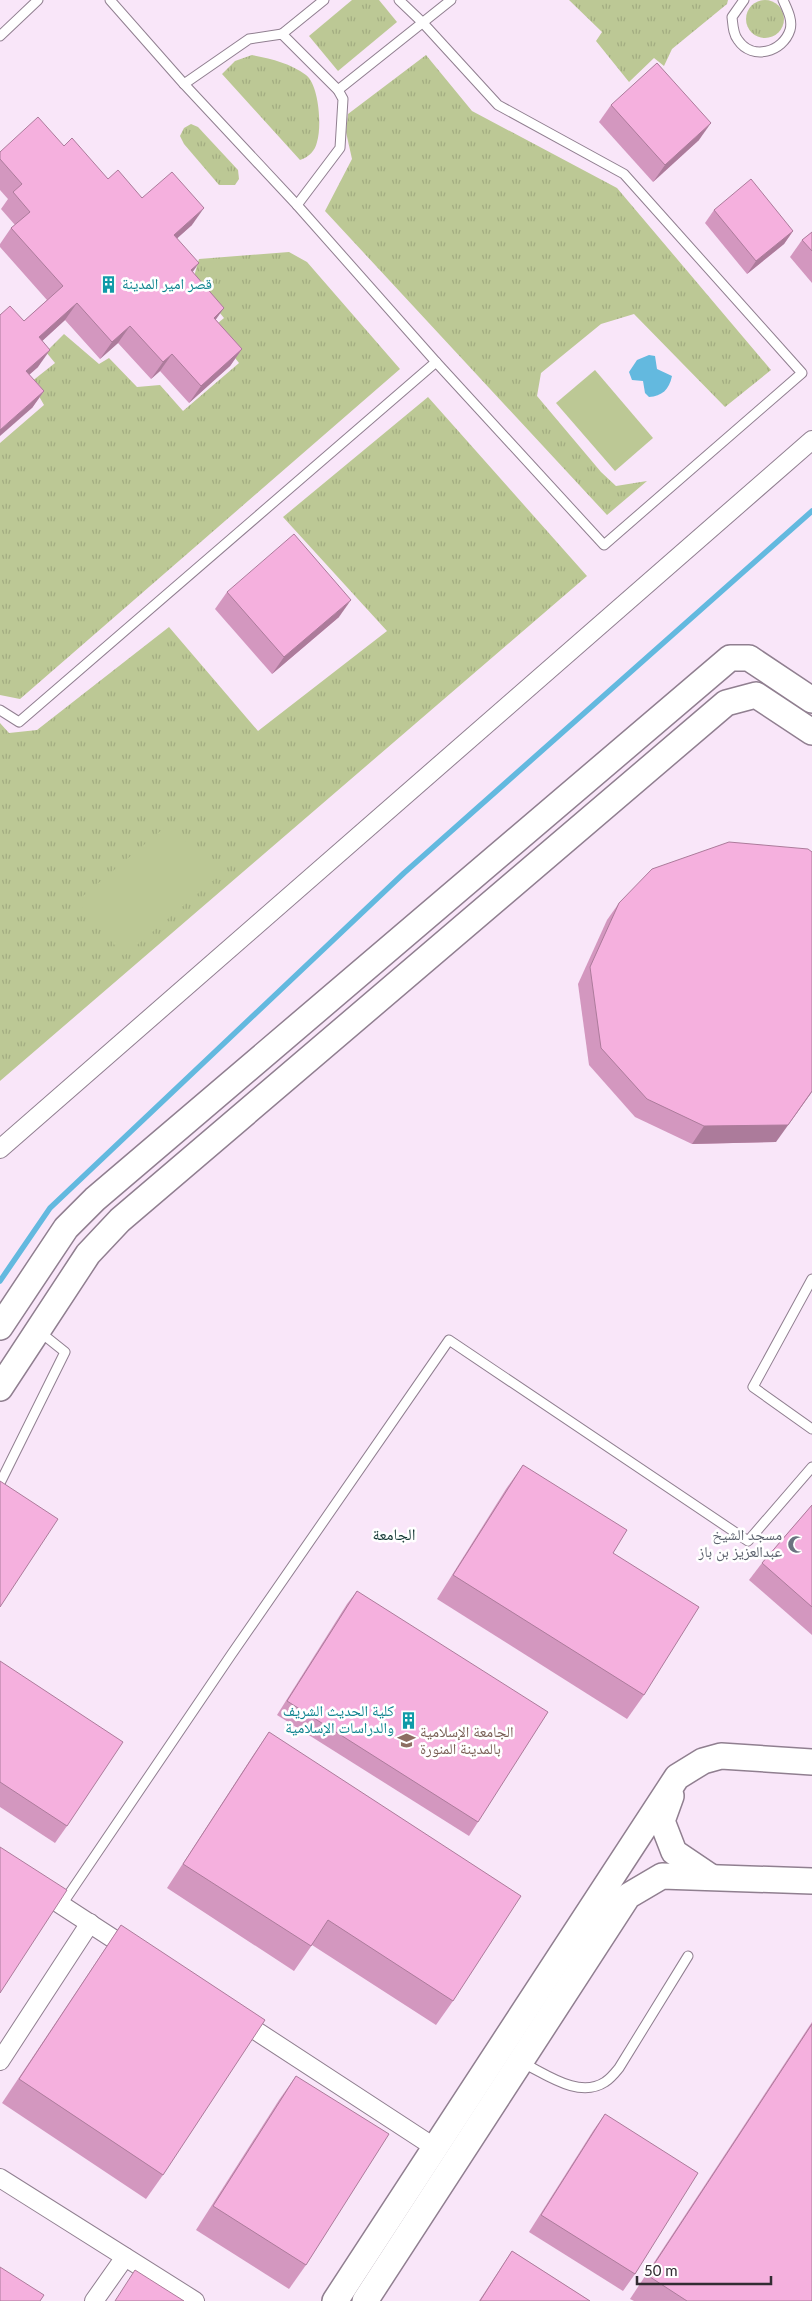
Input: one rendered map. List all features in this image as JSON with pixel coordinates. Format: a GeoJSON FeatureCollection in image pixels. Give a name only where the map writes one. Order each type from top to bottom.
{"type":"FeatureCollection","features":[{"type":"Feature","properties":{"kind":"main road"},"geometry":{"type":"LineString","coordinates":[[0,1327],[66,1228],[95,1199],[730,658],[749,658],[812,700]]}},
{"type":"Feature","properties":{"kind":"main road"},"geometry":{"type":"LineString","coordinates":[[0,1388],[88,1254],[120,1220],[726,703],[756,695],[812,732]]}},
{"type":"Feature","properties":{"kind":"main road"},"geometry":{"type":"LineString","coordinates":[[335,2301],[677,1777],[703,1761],[721,1756],[812,1762]]}},
{"type":"Feature","properties":{"kind":"main road"},"geometry":{"type":"LineString","coordinates":[[677,1777],[662,1821],[674,1852],[711,1877]]}},
{"type":"Feature","properties":{"kind":"main road"},"geometry":{"type":"LineString","coordinates":[[365,2301],[628,1896],[662,1876],[812,1882]]}},
{"type":"Feature","properties":{"kind":"street"},"geometry":{"type":"LineString","coordinates":[[0,1148],[812,440]]}},
{"type":"Feature","properties":{"kind":"street"},"geometry":{"type":"LineString","coordinates":[[0,1866],[147,1961]]}},
{"type":"Feature","properties":{"kind":"street"},"geometry":{"type":"LineString","coordinates":[[0,2061],[90,1923]]}},
{"type":"Feature","properties":{"kind":"street"},"geometry":{"type":"LineString","coordinates":[[221,2009],[434,2147]]}},
{"type":"Feature","properties":{"kind":"street"},"geometry":{"type":"LineString","coordinates":[[0,2178],[195,2301]]}},
{"type":"Feature","properties":{"kind":"street"},"geometry":{"type":"LineString","coordinates":[[94,2301],[125,2257]]}},
{"type":"Feature","properties":{"kind":"lane"},"geometry":{"type":"LineString","coordinates":[[0,36],[38,0]]}},
{"type":"Feature","properties":{"kind":"lane"},"geometry":{"type":"LineString","coordinates":[[110,0],[184,84],[297,205],[436,362],[604,545],[802,373],[624,174],[498,105],[423,23],[399,0]]}},
{"type":"Feature","properties":{"kind":"lane"},"geometry":{"type":"LineString","coordinates":[[184,84],[248,39],[282,34],[324,0]]}},
{"type":"Feature","properties":{"kind":"lane"},"geometry":{"type":"LineString","coordinates":[[338,90],[451,0]]}},
{"type":"Feature","properties":{"kind":"lane"},"geometry":{"type":"LineString","coordinates":[[743,0],[732,17],[733,29],[738,40],[747,49],[760,53],[774,50],[791,29],[789,13],[783,0]]}},
{"type":"Feature","properties":{"kind":"lane"},"geometry":{"type":"LineString","coordinates":[[282,34],[338,90],[343,99],[340,148],[297,205]]}},
{"type":"Feature","properties":{"kind":"lane"},"geometry":{"type":"LineString","coordinates":[[0,710],[19,722],[436,362]]}},
{"type":"Feature","properties":{"kind":"lane"},"geometry":{"type":"LineString","coordinates":[[812,1279],[753,1388],[812,1429]]}},
{"type":"Feature","properties":{"kind":"lane"},"geometry":{"type":"LineString","coordinates":[[0,1482],[64,1352],[38,1330]]}},
{"type":"Feature","properties":{"kind":"lane"},"geometry":{"type":"LineString","coordinates":[[61,1906],[231,1655],[449,1340],[748,1542],[812,1468]]}},
{"type":"Feature","properties":{"kind":"lane"},"geometry":{"type":"LineString","coordinates":[[520,2062],[569,2086],[584,2088],[604,2083],[619,2068],[688,1956]]}},
{"type":"Feature","properties":{"kind":"green space"},"geometry":{"type":"Polygon","coordinates":[[[352,0],[379,0],[397,22],[338,71],[309,36],[352,0]]]}},
{"type":"Feature","properties":{"kind":"green space"},"geometry":{"type":"Polygon","coordinates":[[[569,0],[728,0],[727,4],[672,49],[664,66],[654,58],[629,82],[596,41],[602,32],[569,0]]]}},
{"type":"Feature","properties":{"kind":"green space"},"geometry":{"type":"Polygon","coordinates":[[[765,0],[779,5],[784,19],[779,33],[765,38],[751,33],[746,19],[751,5],[765,0]]]}},
{"type":"Feature","properties":{"kind":"green space"},"geometry":{"type":"Polygon","coordinates":[[[252,55],[287,64],[306,75],[314,87],[319,116],[318,135],[313,151],[303,159],[300,160],[222,74],[235,61],[252,55]]]}},
{"type":"Feature","properties":{"kind":"green space"},"geometry":{"type":"Polygon","coordinates":[[[426,55],[472,111],[617,188],[771,370],[725,407],[634,314],[601,324],[541,373],[537,396],[601,472],[616,486],[647,481],[607,515],[325,211],[352,159],[346,132],[348,114],[426,55]]]}},
{"type":"Feature","properties":{"kind":"green space"},"geometry":{"type":"Polygon","coordinates":[[[191,124],[198,127],[238,170],[239,179],[235,185],[219,185],[184,144],[180,136],[184,128],[191,124]]]}},
{"type":"Feature","properties":{"kind":"green space"},"geometry":{"type":"Polygon","coordinates":[[[289,252],[307,262],[400,369],[20,699],[0,695],[0,443],[44,405],[31,382],[55,363],[46,352],[64,334],[99,364],[109,358],[137,387],[160,385],[183,411],[239,363],[212,328],[224,318],[193,280],[199,259],[289,252]]]}},
{"type":"Feature","properties":{"kind":"green space"},"geometry":{"type":"Polygon","coordinates":[[[595,370],[653,438],[615,471],[556,403],[595,370]]]}},
{"type":"Feature","properties":{"kind":"green space"},"geometry":{"type":"Polygon","coordinates":[[[428,397],[587,576],[0,1081],[0,723],[9,733],[37,730],[169,627],[258,731],[387,631],[283,517],[428,397]]]}},
{"type":"Feature","properties":{"kind":"green space"},"geometry":{"type":"Polygon","coordinates":[[[170,823],[216,878],[124,956],[77,901],[170,823]]]}},
{"type":"Feature","properties":{"kind":"water"},"geometry":{"type":"Polygon","coordinates":[[[649,355],[655,356],[657,369],[672,376],[669,385],[664,391],[649,397],[645,393],[643,381],[632,380],[629,372],[637,360],[649,355]]]}},
{"type":"Feature","properties":{"kind":"building"},"geometry":{"type":"Polygon","coordinates":[[[657,63],[711,123],[665,165],[611,105],[657,63]]]}},
{"type":"Feature","properties":{"kind":"building","name":"قصر امير المدينة"},"geometry":{"type":"Polygon","coordinates":[[[38,117],[64,146],[72,138],[108,179],[118,170],[142,198],[172,172],[204,208],[174,235],[199,263],[191,270],[224,308],[214,318],[242,349],[201,386],[172,354],[163,362],[130,326],[112,342],[77,303],[39,337],[50,350],[26,371],[44,391],[0,430],[0,315],[10,306],[24,321],[63,286],[11,228],[30,212],[13,192],[22,184],[0,159],[0,152],[38,117]]]}},
{"type":"Feature","properties":{"kind":"building"},"geometry":{"type":"Polygon","coordinates":[[[751,179],[793,231],[756,261],[714,210],[751,179]]]}},
{"type":"Feature","properties":{"kind":"building"},"geometry":{"type":"Polygon","coordinates":[[[812,232],[812,251],[802,240],[812,232]]]}},
{"type":"Feature","properties":{"kind":"building"},"geometry":{"type":"Polygon","coordinates":[[[294,534],[351,600],[284,657],[227,592],[294,534]]]}},
{"type":"Feature","properties":{"kind":"building"},"geometry":{"type":"Polygon","coordinates":[[[729,842],[808,849],[812,852],[812,1091],[788,1125],[704,1126],[647,1099],[601,1048],[590,967],[619,903],[652,869],[729,842]]]}},
{"type":"Feature","properties":{"kind":"building"},"geometry":{"type":"Polygon","coordinates":[[[523,1465],[627,1530],[613,1553],[699,1607],[644,1695],[453,1575],[523,1465]]]}},
{"type":"Feature","properties":{"kind":"building"},"geometry":{"type":"Polygon","coordinates":[[[0,1481],[58,1519],[0,1607],[0,1481]]]}},
{"type":"Feature","properties":{"kind":"building","name":"مسجد الشيخ عبدالعزيز بن باز"},"geometry":{"type":"Polygon","coordinates":[[[812,1505],[812,1607],[762,1563],[812,1505]]]}},
{"type":"Feature","properties":{"kind":"building","name":"كلية الحديث الشريف والدراسات الإسلامية"},"geometry":{"type":"Polygon","coordinates":[[[357,1591],[548,1712],[478,1822],[287,1701],[357,1591]]]}},
{"type":"Feature","properties":{"kind":"building"},"geometry":{"type":"Polygon","coordinates":[[[0,1661],[123,1742],[67,1826],[0,1782],[0,1661]]]}},
{"type":"Feature","properties":{"kind":"building"},"geometry":{"type":"Polygon","coordinates":[[[269,1732],[521,1896],[453,2001],[328,1920],[311,1946],[183,1864],[269,1732]]]}},
{"type":"Feature","properties":{"kind":"building"},"geometry":{"type":"Polygon","coordinates":[[[0,1847],[67,1890],[0,1993],[0,1847]]]}},
{"type":"Feature","properties":{"kind":"building"},"geometry":{"type":"Polygon","coordinates":[[[121,1925],[265,2020],[163,2175],[19,2079],[121,1925]]]}},
{"type":"Feature","properties":{"kind":"building"},"geometry":{"type":"Polygon","coordinates":[[[812,2024],[812,2301],[687,2301],[647,2275],[812,2024]]]}},
{"type":"Feature","properties":{"kind":"building"},"geometry":{"type":"Polygon","coordinates":[[[296,2076],[389,2134],[306,2265],[213,2206],[296,2076]]]}},
{"type":"Feature","properties":{"kind":"building"},"geometry":{"type":"Polygon","coordinates":[[[605,2114],[698,2173],[635,2274],[541,2215],[605,2114]]]}},
{"type":"Feature","properties":{"kind":"building"},"geometry":{"type":"Polygon","coordinates":[[[512,2251],[590,2301],[480,2301],[512,2251]]]}},
{"type":"Feature","properties":{"kind":"building"},"geometry":{"type":"Polygon","coordinates":[[[0,2267],[44,2295],[40,2301],[0,2301],[0,2267]]]}},
{"type":"Feature","properties":{"kind":"building"},"geometry":{"type":"Polygon","coordinates":[[[135,2270],[184,2301],[115,2301],[135,2270]]]}},
{"type":"Feature","properties":{"kind":"waterway"},"geometry":{"type":"LineString","coordinates":[[0,1281],[50,1208],[404,873],[812,511]]}},
{"type":"Feature","properties":{"kind":"place","name":"قصر امير المدينة"},"geometry":{"type":"Point","coordinates":[108,284]}},
{"type":"Feature","properties":{"kind":"place","name":"مسجد الشيخ عبدالعزيز بن باز"},"geometry":{"type":"Point","coordinates":[796,1544]}},
{"type":"Feature","properties":{"kind":"place","name":"كلية الحديث الشريف والدراسات الإسلامية"},"geometry":{"type":"Point","coordinates":[408,1720]}},
{"type":"Feature","properties":{"kind":"place","name":"الجامعة الإسلامية بالمدينة المنورة"},"geometry":{"type":"Point","coordinates":[406,1741]}},
{"type":"Feature","properties":{"kind":"district","name":"الجامعة"},"geometry":{"type":"Point","coordinates":[394,1534]}}]}
